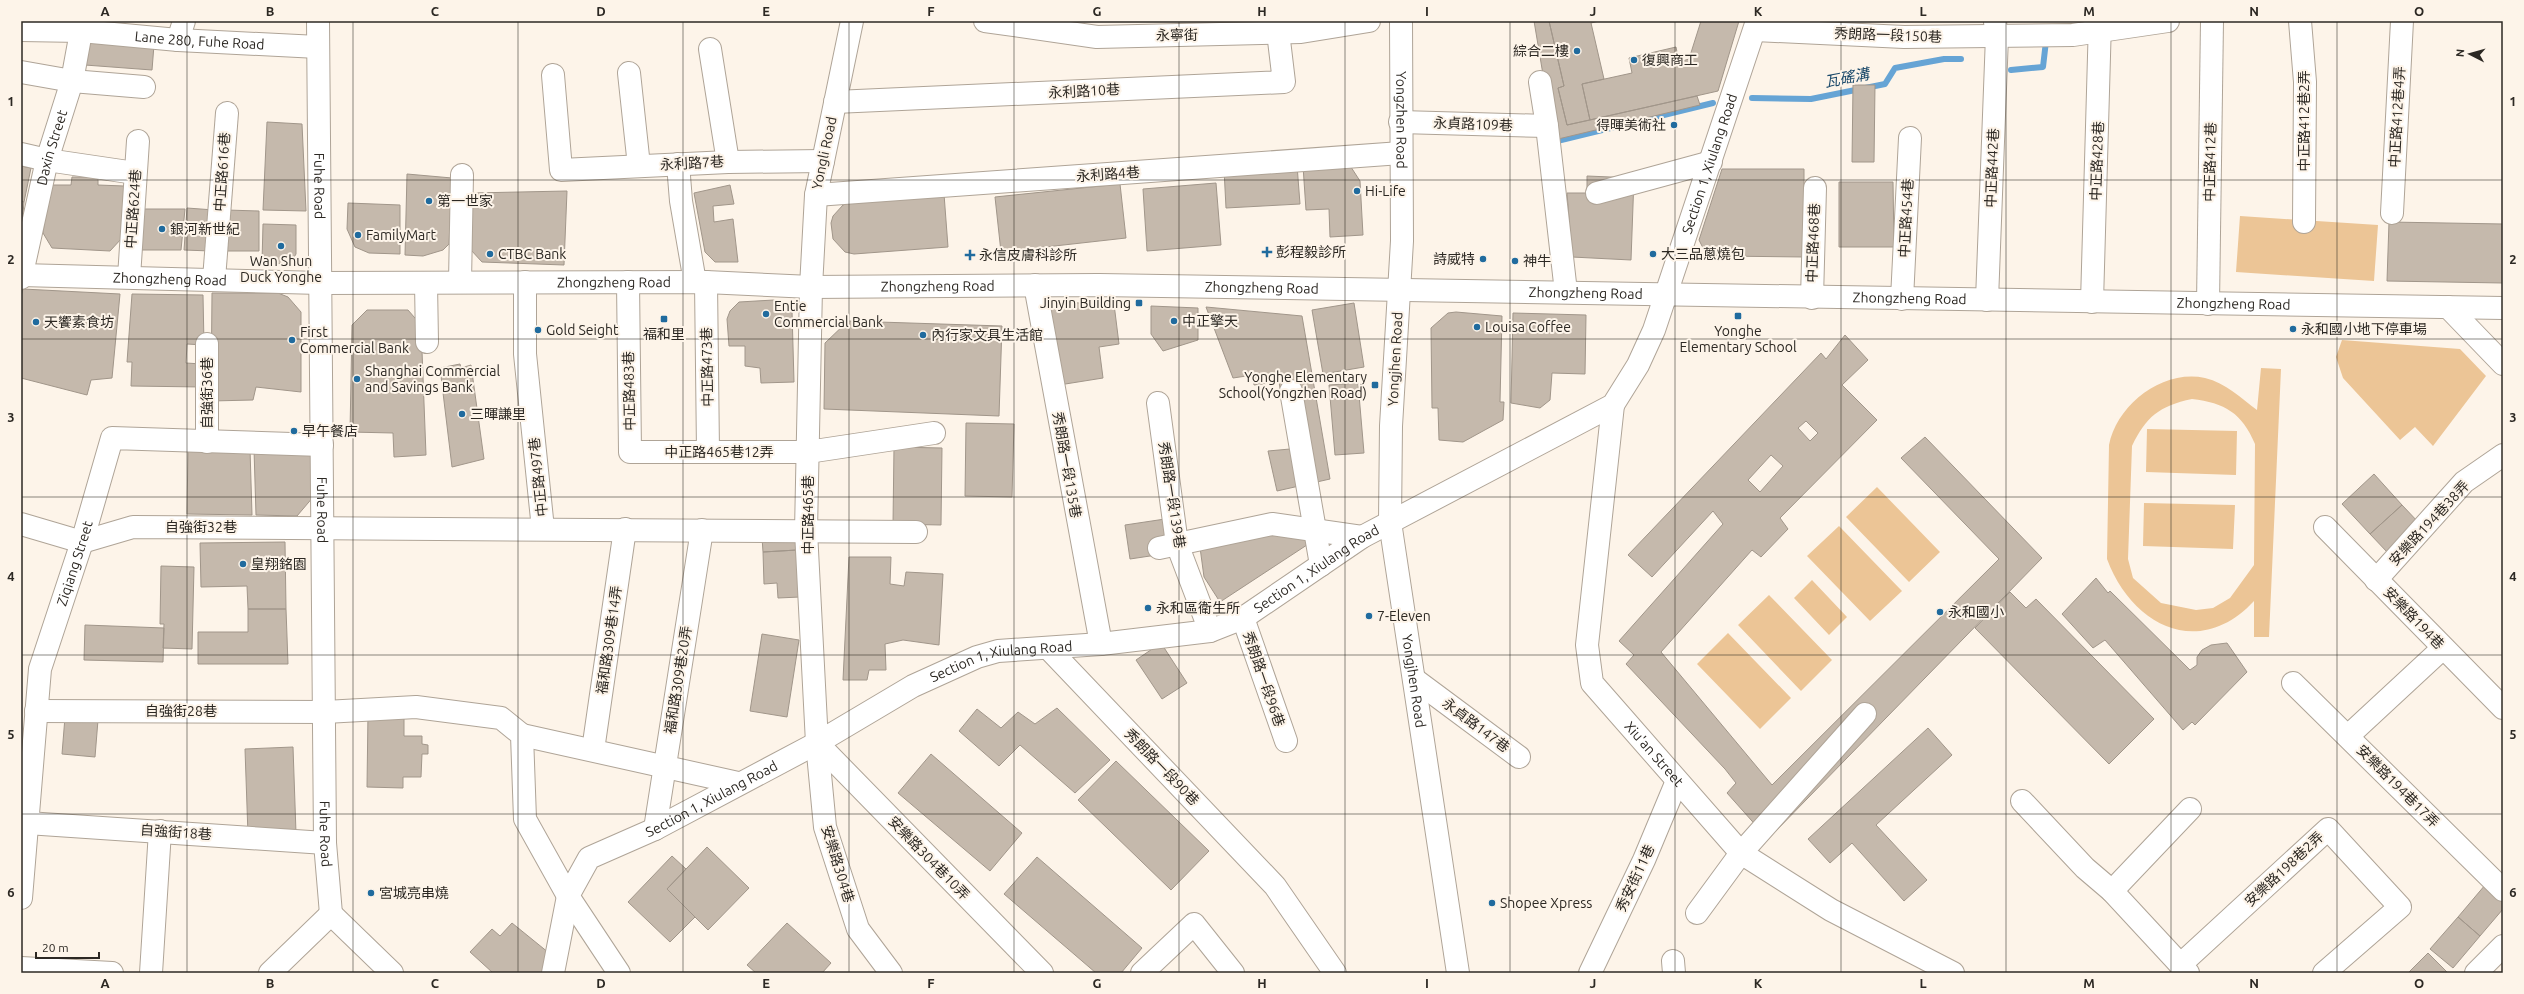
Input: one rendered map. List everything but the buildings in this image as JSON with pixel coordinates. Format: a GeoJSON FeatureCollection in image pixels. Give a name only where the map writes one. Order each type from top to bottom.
{"type":"FeatureCollection","features":[{"type":"Feature","properties":{"kind":"street","name":"Fuhe Road"},"geometry":{"type":"LineString","coordinates":[[318,21],[325,842],[332,914]]}},
{"type":"Feature","properties":{"kind":"street","name":"Yongli Road"},"geometry":{"type":"LineString","coordinates":[[811,287],[816,195],[852,21]]}},
{"type":"Feature","properties":{"kind":"street","name":"永寧街"},"geometry":{"type":"LineString","coordinates":[[985,21],[1046,25],[1097,37],[1142,28],[1223,27],[1278,32],[1301,26],[1369,21]]}},
{"type":"Feature","properties":{"kind":"street","name":"Yongzhen Road"},"geometry":{"type":"LineString","coordinates":[[1399,291],[1402,240],[1400,122],[1401,21]]}},
{"type":"Feature","properties":{"kind":"street","name":"秀朗路一段150巷"},"geometry":{"type":"LineString","coordinates":[[1756,25],[1904,37],[1996,28],[2073,35],[2101,26],[2168,21]]}},
{"type":"Feature","properties":{"kind":"street","name":"中正路412巷"},"geometry":{"type":"LineString","coordinates":[[2208,304],[2212,21]]}},
{"type":"Feature","properties":{"kind":"street","name":"中正路412巷2弄"},"geometry":{"type":"LineString","coordinates":[[2300,21],[2305,82],[2304,222]]}},
{"type":"Feature","properties":{"kind":"street","name":"中正路412巷4弄"},"geometry":{"type":"LineString","coordinates":[[2392,214],[2402,21]]}},
{"type":"Feature","properties":{"kind":"street","name":"Section 1, Xiulang Road"},"geometry":{"type":"LineString","coordinates":[[552,973],[568,896],[589,858],[655,829],[738,783],[817,743],[913,686],[977,657],[998,651],[1101,644],[1210,631],[1243,618],[1362,537],[1613,405],[1638,365],[1667,296],[1756,25]]}},
{"type":"Feature","properties":{"kind":"street","name":"Lane 280, Fuhe Road"},"geometry":{"type":"LineString","coordinates":[[21,30],[82,26],[181,30],[318,47]]}},
{"type":"Feature","properties":{"kind":"street","name":"Daxin Street"},"geometry":{"type":"LineString","coordinates":[[21,276],[47,160],[72,81],[82,26]]}},
{"type":"Feature","properties":{"kind":"street","name":"中正路428巷"},"geometry":{"type":"LineString","coordinates":[[2092,302],[2101,26]]}},
{"type":"Feature","properties":{"kind":"street","name":"中正路442巷"},"geometry":{"type":"LineString","coordinates":[[1987,300],[1996,28]]}},
{"type":"Feature","properties":{"kind":"street","name":"永利路10巷"},"geometry":{"type":"LineString","coordinates":[[835,102],[1284,82],[1278,32]]}},
{"type":"Feature","properties":{"kind":"street"},"geometry":{"type":"LineString","coordinates":[[710,50],[728,162]]}},
{"type":"Feature","properties":{"kind":"street"},"geometry":{"type":"LineString","coordinates":[[21,72],[72,81],[144,87]]}},
{"type":"Feature","properties":{"kind":"street"},"geometry":{"type":"LineString","coordinates":[[629,73],[639,166]]}},
{"type":"Feature","properties":{"kind":"street","name":"永利路7巷"},"geometry":{"type":"LineString","coordinates":[[554,74],[562,170],[728,162],[823,161]]}},
{"type":"Feature","properties":{"kind":"street"},"geometry":{"type":"LineString","coordinates":[[1540,82],[1547,126],[1566,292]]}},
{"type":"Feature","properties":{"kind":"street","name":"中正路616巷"},"geometry":{"type":"LineString","coordinates":[[214,279],[227,112]]}},
{"type":"Feature","properties":{"kind":"street","name":"永貞路109巷"},"geometry":{"type":"LineString","coordinates":[[1400,122],[1547,126]]}},
{"type":"Feature","properties":{"kind":"street","name":"中正路454巷"},"geometry":{"type":"LineString","coordinates":[[1902,299],[1910,138]]}},
{"type":"Feature","properties":{"kind":"street","name":"中正路624巷"},"geometry":{"type":"LineString","coordinates":[[129,277],[138,141]]}},
{"type":"Feature","properties":{"kind":"street","name":"永利路4巷"},"geometry":{"type":"LineString","coordinates":[[816,195],[1401,153]]}},
{"type":"Feature","properties":{"kind":"street"},"geometry":{"type":"LineString","coordinates":[[21,154],[47,160],[135,173]]}},
{"type":"Feature","properties":{"kind":"street"},"geometry":{"type":"LineString","coordinates":[[1597,194],[1711,162]]}},
{"type":"Feature","properties":{"kind":"street","name":"中正路473巷"},"geometry":{"type":"LineString","coordinates":[[678,164],[681,201],[700,282],[708,452]]}},
{"type":"Feature","properties":{"kind":"street"},"geometry":{"type":"LineString","coordinates":[[460,282],[462,175]]}},
{"type":"Feature","properties":{"kind":"street","name":"中正路468巷"},"geometry":{"type":"LineString","coordinates":[[1812,298],[1815,188]]}},
{"type":"Feature","properties":{"kind":"street","name":"Zhongzheng Road"},"geometry":{"type":"LineString","coordinates":[[21,276],[129,277],[320,283],[700,282],[811,287],[1035,285],[1399,291],[1566,292],[1667,296],[2503,308]]}},
{"type":"Feature","properties":{"kind":"street","name":"中正路497巷"},"geometry":{"type":"LineString","coordinates":[[525,282],[525,354],[544,529]]}},
{"type":"Feature","properties":{"kind":"street","name":"中正路483巷"},"geometry":{"type":"LineString","coordinates":[[628,282],[630,452]]}},
{"type":"Feature","properties":{"kind":"street"},"geometry":{"type":"LineString","coordinates":[[426,283],[427,342]]}},
{"type":"Feature","properties":{"kind":"street","name":"秀朗路一段135巷"},"geometry":{"type":"LineString","coordinates":[[1035,285],[1101,644]]}},
{"type":"Feature","properties":{"kind":"street","name":"中正路465巷"},"geometry":{"type":"LineString","coordinates":[[811,287],[806,531],[817,743]]}},
{"type":"Feature","properties":{"kind":"street","name":"Yongjhen Road"},"geometry":{"type":"LineString","coordinates":[[1399,291],[1391,426],[1390,522],[1458,973]]}},
{"type":"Feature","properties":{"kind":"street"},"geometry":{"type":"LineString","coordinates":[[2448,307],[2503,364]]}},
{"type":"Feature","properties":{"kind":"street","name":"自強街36巷"},"geometry":{"type":"LineString","coordinates":[[207,344],[207,442]]}},
{"type":"Feature","properties":{"kind":"street"},"geometry":{"type":"LineString","coordinates":[[1291,391],[1321,565]]}},
{"type":"Feature","properties":{"kind":"street","name":"秀朗路一段139巷"},"geometry":{"type":"LineString","coordinates":[[1158,403],[1168,546],[1210,631]]}},
{"type":"Feature","properties":{"kind":"street","name":"Xiu'an Street"},"geometry":{"type":"LineString","coordinates":[[1613,405],[1587,645],[1592,683],[1741,853],[1831,910],[1944,971]]}},
{"type":"Feature","properties":{"kind":"street","name":"中正路465巷12弄"},"geometry":{"type":"LineString","coordinates":[[630,452],[808,452],[934,433]]}},
{"type":"Feature","properties":{"kind":"street","name":"Ziqiang Street"},"geometry":{"type":"LineString","coordinates":[[21,898],[40,668],[82,542],[112,438],[322,445]]}},
{"type":"Feature","properties":{"kind":"street","name":"安樂路194巷38弄"},"geometry":{"type":"LineString","coordinates":[[2376,580],[2464,482],[2503,455]]}},
{"type":"Feature","properties":{"kind":"street"},"geometry":{"type":"LineString","coordinates":[[21,524],[82,542]]}},
{"type":"Feature","properties":{"kind":"street"},"geometry":{"type":"LineString","coordinates":[[1168,546],[1272,524],[1362,537]]}},
{"type":"Feature","properties":{"kind":"street","name":"自強街32巷"},"geometry":{"type":"LineString","coordinates":[[82,542],[133,528],[322,527],[916,532]]}},
{"type":"Feature","properties":{"kind":"street","name":"安樂路194巷"},"geometry":{"type":"LineString","coordinates":[[2325,527],[2503,708]]}},
{"type":"Feature","properties":{"kind":"street","name":"福和路309巷14弄"},"geometry":{"type":"LineString","coordinates":[[593,750],[625,529]]}},
{"type":"Feature","properties":{"kind":"street","name":"福和路309巷20弄"},"geometry":{"type":"LineString","coordinates":[[655,829],[702,530]]}},
{"type":"Feature","properties":{"kind":"street","name":"秀朗路一段96巷"},"geometry":{"type":"LineString","coordinates":[[1243,618],[1286,741]]}},
{"type":"Feature","properties":{"kind":"street","name":"秀朗路一段90巷"},"geometry":{"type":"LineString","coordinates":[[1049,648],[1274,886],[1335,973]]}},
{"type":"Feature","properties":{"kind":"street"},"geometry":{"type":"LineString","coordinates":[[2348,736],[2443,648]]}},
{"type":"Feature","properties":{"kind":"street","name":"永貞路147巷"},"geometry":{"type":"LineString","coordinates":[[1414,679],[1519,757]]}},
{"type":"Feature","properties":{"kind":"street","name":"安樂路194巷17弄"},"geometry":{"type":"LineString","coordinates":[[2293,682],[2503,890]]}},
{"type":"Feature","properties":{"kind":"street","name":"自強街28巷"},"geometry":{"type":"LineString","coordinates":[[36,711],[325,712],[416,707],[501,718],[522,735]]}},
{"type":"Feature","properties":{"kind":"street"},"geometry":{"type":"LineString","coordinates":[[1697,913],[1741,853],[1865,714]]}},
{"type":"Feature","properties":{"kind":"street"},"geometry":{"type":"LineString","coordinates":[[619,973],[568,896],[525,819],[522,735],[738,783]]}},
{"type":"Feature","properties":{"kind":"street","name":"安樂路304巷"},"geometry":{"type":"LineString","coordinates":[[817,743],[825,827],[839,871],[858,929],[891,973]]}},
{"type":"Feature","properties":{"kind":"street","name":"安樂路304巷10弄"},"geometry":{"type":"LineString","coordinates":[[817,743],[1042,973]]}},
{"type":"Feature","properties":{"kind":"street","name":"秀安街11巷"},"geometry":{"type":"LineString","coordinates":[[1590,973],[1644,860],[1677,781]]}},
{"type":"Feature","properties":{"kind":"street"},"geometry":{"type":"LineString","coordinates":[[2022,801],[2085,868],[2112,891],[2184,969]]}},
{"type":"Feature","properties":{"kind":"street"},"geometry":{"type":"LineString","coordinates":[[2112,891],[2190,809]]}},
{"type":"Feature","properties":{"kind":"street","name":"自強街18巷"},"geometry":{"type":"LineString","coordinates":[[27,823],[325,842]]}},
{"type":"Feature","properties":{"kind":"street","name":"安樂路198巷2弄"},"geometry":{"type":"LineString","coordinates":[[2184,969],[2328,829],[2400,907],[2324,973]]}},
{"type":"Feature","properties":{"kind":"street"},"geometry":{"type":"LineString","coordinates":[[151,973],[160,831]]}},
{"type":"Feature","properties":{"kind":"street"},"geometry":{"type":"LineString","coordinates":[[270,973],[332,914],[392,973]]}},
{"type":"Feature","properties":{"kind":"street"},"geometry":{"type":"LineString","coordinates":[[1142,973],[1194,924],[1233,973]]}},
{"type":"Feature","properties":{"kind":"street"},"geometry":{"type":"LineString","coordinates":[[2489,968],[2503,946]]}},
{"type":"Feature","properties":{"kind":"street"},"geometry":{"type":"LineString","coordinates":[[21,968],[112,973]]}},
{"type":"Feature","properties":{"kind":"shaded area"},"geometry":{"type":"Polygon","coordinates":[[[2240,216],[2378,225],[2374,281],[2236,272],[2240,216]]]}},
{"type":"Feature","properties":{"kind":"shaded area"},"geometry":{"type":"Polygon","coordinates":[[[2342,340],[2460,349],[2486,376],[2433,446],[2415,427],[2400,440],[2343,378],[2336,357],[2342,340]]]}},
{"type":"Feature","properties":{"kind":"shaded area"},"geometry":{"type":"Polygon","coordinates":[[[2261,368],[2281,369],[2269,637],[2254,637],[2254,601],[2233,619],[2211,629],[2190,631],[2169,627],[2150,617],[2133,602],[2118,582],[2107,559],[2109,445],[2114,430],[2121,416],[2144,393],[2173,379],[2189,377],[2213,380],[2233,391],[2257,410],[2261,368]],[[2192,399],[2162,409],[2148,420],[2132,446],[2128,559],[2133,578],[2161,603],[2196,610],[2213,608],[2230,598],[2254,565],[2255,444],[2244,424],[2231,411],[2214,403],[2192,399]]]}},
{"type":"Feature","properties":{"kind":"shaded area"},"geometry":{"type":"Polygon","coordinates":[[[2147,429],[2237,431],[2236,475],[2146,472],[2147,429]]]}},
{"type":"Feature","properties":{"kind":"shaded area"},"geometry":{"type":"Polygon","coordinates":[[[1877,487],[1940,552],[1909,582],[1846,517],[1877,487]]]}},
{"type":"Feature","properties":{"kind":"shaded area"},"geometry":{"type":"Polygon","coordinates":[[[2144,503],[2235,505],[2233,549],[2143,546],[2144,503]]]}},
{"type":"Feature","properties":{"kind":"shaded area"},"geometry":{"type":"Polygon","coordinates":[[[1839,526],[1902,591],[1870,621],[1807,556],[1839,526]]]}},
{"type":"Feature","properties":{"kind":"shaded area"},"geometry":{"type":"Polygon","coordinates":[[[1812,580],[1847,617],[1829,635],[1794,598],[1812,580]]]}},
{"type":"Feature","properties":{"kind":"shaded area"},"geometry":{"type":"Polygon","coordinates":[[[1769,595],[1832,660],[1801,691],[1738,625],[1769,595]]]}},
{"type":"Feature","properties":{"kind":"shaded area"},"geometry":{"type":"Polygon","coordinates":[[[1728,633],[1791,698],[1760,729],[1697,664],[1728,633]]]}},
{"type":"Feature","properties":{"kind":"waterway","name":"瓦磘溝"},"geometry":{"type":"LineString","coordinates":[[2011,70],[2043,67],[2046,41]]}},
{"type":"Feature","properties":{"kind":"waterway","name":"瓦磘溝"},"geometry":{"type":"LineString","coordinates":[[1752,98],[1811,99],[1885,84],[1895,68],[1944,59],[1961,59]]}},
{"type":"Feature","properties":{"kind":"waterway","name":"瓦磘溝"},"geometry":{"type":"LineString","coordinates":[[1553,142],[1713,103]]}},
{"type":"Feature","properties":{"kind":"place","name":"綜合二樓"},"geometry":{"type":"Point","coordinates":[1577,51]}},
{"type":"Feature","properties":{"kind":"place","name":"復興商工"},"geometry":{"type":"Point","coordinates":[1634,60]}},
{"type":"Feature","properties":{"kind":"place","name":"得暉美術社"},"geometry":{"type":"Point","coordinates":[1674,125]}},
{"type":"Feature","properties":{"kind":"place","name":"Hi-Life"},"geometry":{"type":"Point","coordinates":[1357,191]}},
{"type":"Feature","properties":{"kind":"place","name":"第一世家"},"geometry":{"type":"Point","coordinates":[429,201]}},
{"type":"Feature","properties":{"kind":"place","name":"銀河新世紀"},"geometry":{"type":"Point","coordinates":[162,229]}},
{"type":"Feature","properties":{"kind":"place","name":"FamilyMart"},"geometry":{"type":"Point","coordinates":[358,235]}},
{"type":"Feature","properties":{"kind":"place","name":"Wan Shun Duck Yonghe"},"geometry":{"type":"Point","coordinates":[281,246]}},
{"type":"Feature","properties":{"kind":"place","name":"彭程毅診所"},"geometry":{"type":"Point","coordinates":[1267,252]}},
{"type":"Feature","properties":{"kind":"place","name":"CTBC Bank"},"geometry":{"type":"Point","coordinates":[490,254]}},
{"type":"Feature","properties":{"kind":"place","name":"大三品蔥燒包"},"geometry":{"type":"Point","coordinates":[1653,254]}},
{"type":"Feature","properties":{"kind":"place","name":"永信皮膚科診所"},"geometry":{"type":"Point","coordinates":[970,255]}},
{"type":"Feature","properties":{"kind":"place","name":"詩威特"},"geometry":{"type":"Point","coordinates":[1483,259]}},
{"type":"Feature","properties":{"kind":"place","name":"神牛"},"geometry":{"type":"Point","coordinates":[1515,261]}},
{"type":"Feature","properties":{"kind":"place","name":"Jinyin Building"},"geometry":{"type":"Point","coordinates":[1139,303]}},
{"type":"Feature","properties":{"kind":"place","name":"Entie Commercial Bank"},"geometry":{"type":"Point","coordinates":[766,314]}},
{"type":"Feature","properties":{"kind":"place","name":"Yonghe Elementary School"},"geometry":{"type":"Point","coordinates":[1738,316]}},
{"type":"Feature","properties":{"kind":"place","name":"福和里"},"geometry":{"type":"Point","coordinates":[664,319]}},
{"type":"Feature","properties":{"kind":"place","name":"中正擎天"},"geometry":{"type":"Point","coordinates":[1174,321]}},
{"type":"Feature","properties":{"kind":"place","name":"天饗素食坊"},"geometry":{"type":"Point","coordinates":[36,322]}},
{"type":"Feature","properties":{"kind":"place","name":"Louisa Coffee"},"geometry":{"type":"Point","coordinates":[1477,327]}},
{"type":"Feature","properties":{"kind":"place","name":"永和國小地下停車場"},"geometry":{"type":"Point","coordinates":[2293,329]}},
{"type":"Feature","properties":{"kind":"place","name":"Gold Seight"},"geometry":{"type":"Point","coordinates":[538,330]}},
{"type":"Feature","properties":{"kind":"place","name":"內行家文具生活館"},"geometry":{"type":"Point","coordinates":[923,335]}},
{"type":"Feature","properties":{"kind":"place","name":"First Commercial Bank"},"geometry":{"type":"Point","coordinates":[292,340]}},
{"type":"Feature","properties":{"kind":"place","name":"Shanghai Commercial and Savings Bank"},"geometry":{"type":"Point","coordinates":[357,379]}},
{"type":"Feature","properties":{"kind":"place","name":"Yonghe Elementary School(Yongzhen Road)"},"geometry":{"type":"Point","coordinates":[1375,385]}},
{"type":"Feature","properties":{"kind":"place","name":"三暉謙里"},"geometry":{"type":"Point","coordinates":[462,414]}},
{"type":"Feature","properties":{"kind":"place","name":"早午餐店"},"geometry":{"type":"Point","coordinates":[294,431]}},
{"type":"Feature","properties":{"kind":"place","name":"皇翔銘園"},"geometry":{"type":"Point","coordinates":[243,564]}},
{"type":"Feature","properties":{"kind":"place","name":"永和區衛生所"},"geometry":{"type":"Point","coordinates":[1148,608]}},
{"type":"Feature","properties":{"kind":"place","name":"永和國小"},"geometry":{"type":"Point","coordinates":[1940,612]}},
{"type":"Feature","properties":{"kind":"place","name":"7-Eleven"},"geometry":{"type":"Point","coordinates":[1369,616]}},
{"type":"Feature","properties":{"kind":"place","name":"宮城亮串燒"},"geometry":{"type":"Point","coordinates":[371,893]}},
{"type":"Feature","properties":{"kind":"place","name":"Shopee Xpress"},"geometry":{"type":"Point","coordinates":[1492,903]}}]}
